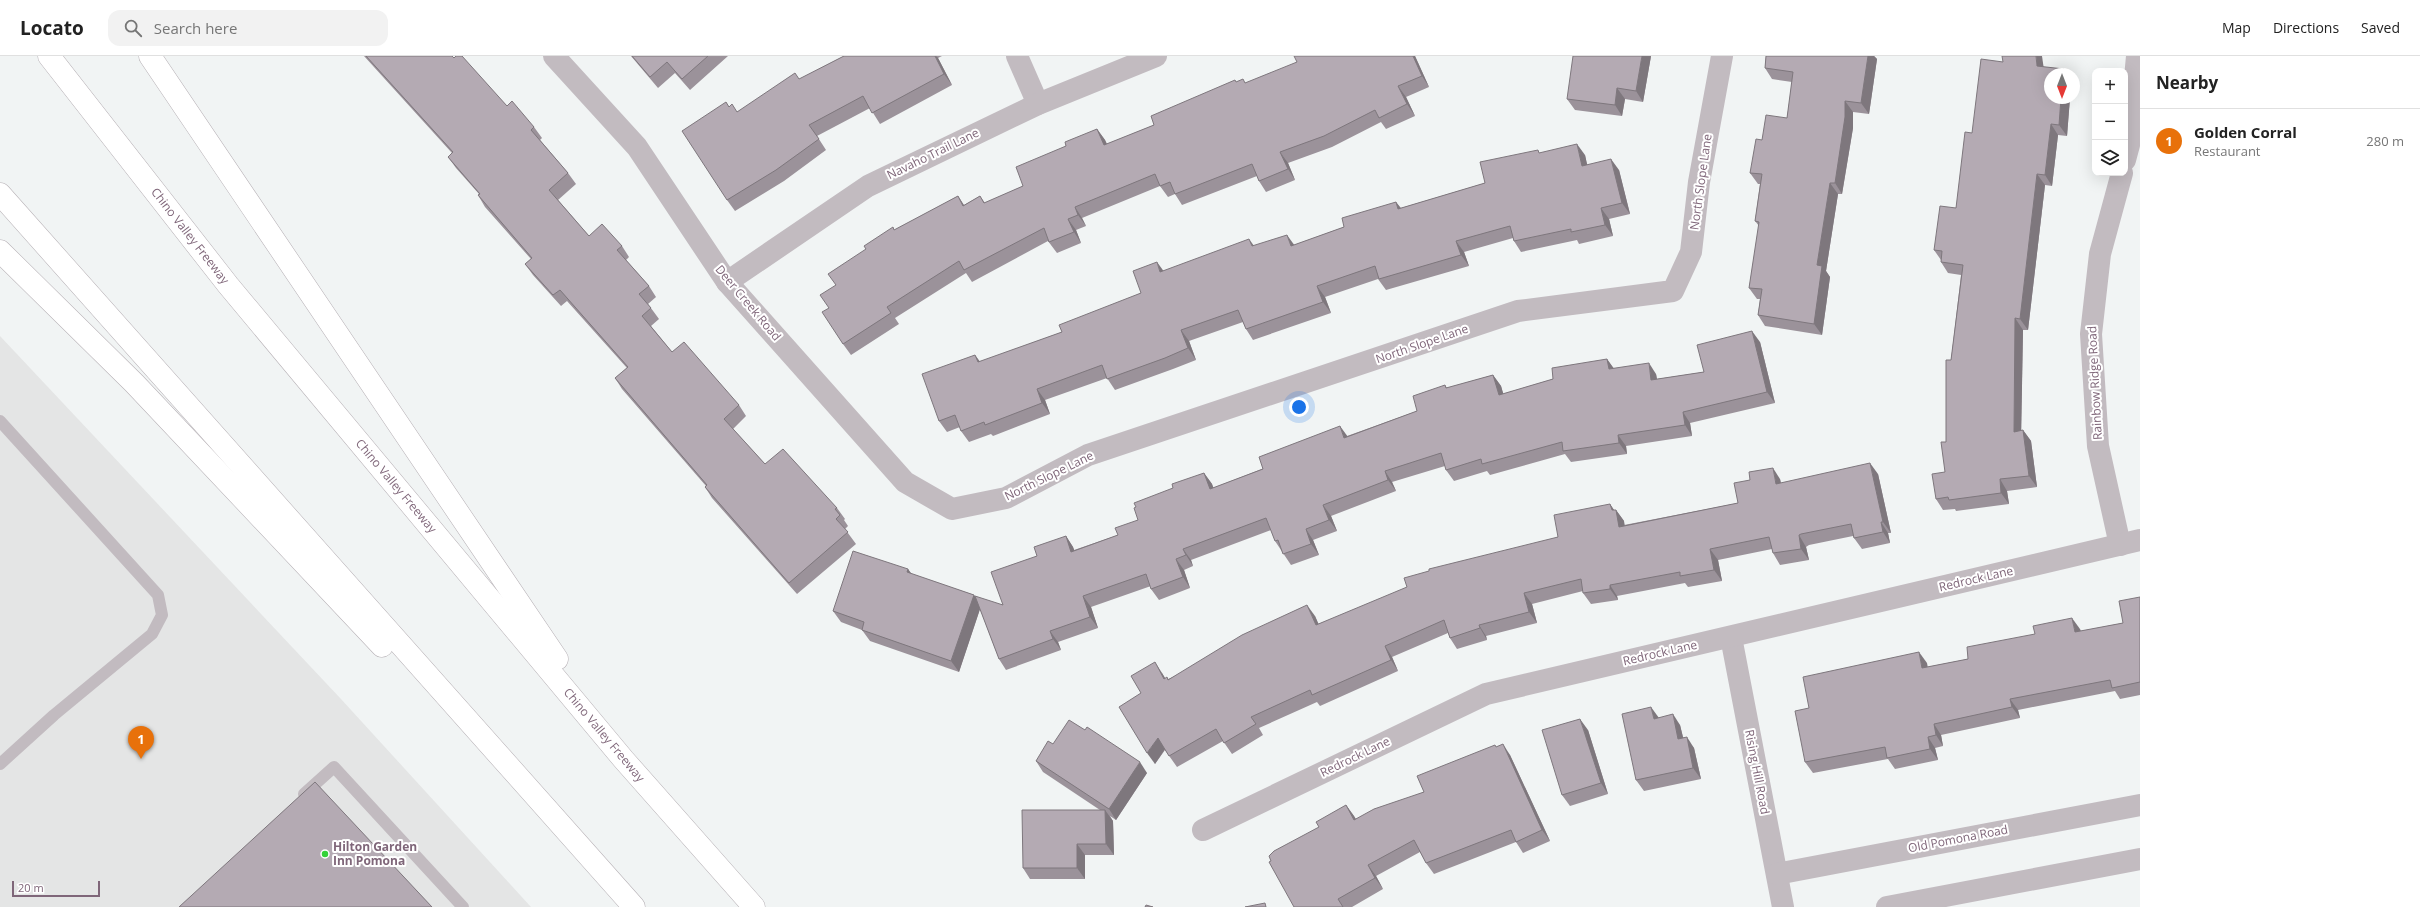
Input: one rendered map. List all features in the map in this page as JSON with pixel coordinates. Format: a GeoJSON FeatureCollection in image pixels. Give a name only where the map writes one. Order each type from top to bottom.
{"type":"FeatureCollection","features":[{"type":"Feature","properties":{"kind":"highway","name":"Chino Valley Freeway"},"geometry":{"type":"LineString","coordinates":[[49,56],[228,285],[624,760],[754,907]]}},
{"type":"Feature","properties":{"kind":"highway"},"geometry":{"type":"LineString","coordinates":[[150,56],[624,760]]}},
{"type":"Feature","properties":{"kind":"highway"},"geometry":{"type":"LineString","coordinates":[[0,194],[634,907]]}},
{"type":"Feature","properties":{"kind":"highway"},"geometry":{"type":"LineString","coordinates":[[0,251],[65,313],[140,389],[629,907]]}},
{"type":"Feature","properties":{"kind":"street","name":"Deer Creek Road"},"geometry":{"type":"LineString","coordinates":[[554,56],[637,147],[727,282],[905,482],[952,509]]}},
{"type":"Feature","properties":{"kind":"street"},"geometry":{"type":"LineString","coordinates":[[1018,56],[1038,104]]}},
{"type":"Feature","properties":{"kind":"street","name":"Navaho Trail Lane"},"geometry":{"type":"LineString","coordinates":[[727,282],[868,186],[1038,104],[1156,56]]}},
{"type":"Feature","properties":{"kind":"street","name":"North Slope Lane"},"geometry":{"type":"LineString","coordinates":[[952,509],[1006,498],[1088,455],[1518,311],[1673,291],[1691,252],[1699,182],[1722,56]]}},
{"type":"Feature","properties":{"kind":"street"},"geometry":{"type":"LineString","coordinates":[[2128,149],[2137,56]]}},
{"type":"Feature","properties":{"kind":"street","name":"Rainbow Ridge Road"},"geometry":{"type":"LineString","coordinates":[[2121,176],[2100,254],[2091,334],[2098,446],[2130,542]]}},
{"type":"Feature","properties":{"kind":"street","name":"Redrock Lane"},"geometry":{"type":"LineString","coordinates":[[1203,830],[1486,694],[2130,542]]}},
{"type":"Feature","properties":{"kind":"street","name":"Rising Hill Road"},"geometry":{"type":"LineString","coordinates":[[1731,637],[1784,907]]}},
{"type":"Feature","properties":{"kind":"street","name":"Old Pomona Road"},"geometry":{"type":"LineString","coordinates":[[1777,874],[2140,805]]}},
{"type":"Feature","properties":{"kind":"street"},"geometry":{"type":"LineString","coordinates":[[1886,907],[2140,859]]}},
{"type":"Feature","properties":{"kind":"lane"},"geometry":{"type":"LineString","coordinates":[[0,421],[158,595],[162,615],[152,634],[54,715],[0,764]]}},
{"type":"Feature","properties":{"kind":"lane"},"geometry":{"type":"LineString","coordinates":[[293,805],[334,767],[463,907]]}},
{"type":"Feature","properties":{"kind":"shaded area"},"geometry":{"type":"Polygon","coordinates":[[[0,336],[341,699],[531,907],[0,907],[0,336]]]}},
{"type":"Feature","properties":{"kind":"building"},"geometry":{"type":"Polygon","coordinates":[[[366,56],[452,56],[454,58],[456,56],[462,56],[507,106],[512,101],[534,127],[531,130],[568,173],[549,190],[589,236],[602,224],[622,246],[617,250],[649,286],[639,294],[651,308],[642,316],[672,352],[684,342],[739,405],[724,419],[765,464],[783,449],[837,508],[835,509],[840,515],[836,519],[848,532],[789,583],[705,487],[707,485],[615,378],[628,367],[560,290],[553,295],[525,264],[532,258],[478,195],[480,194],[448,157],[453,152],[366,56]]]}},
{"type":"Feature","properties":{"kind":"building"},"geometry":{"type":"Polygon","coordinates":[[[632,56],[708,56],[682,79],[667,62],[650,77],[632,56]]]}},
{"type":"Feature","properties":{"kind":"building"},"geometry":{"type":"Polygon","coordinates":[[[844,56],[935,56],[944,74],[872,113],[863,96],[809,125],[819,139],[776,170],[727,200],[682,131],[726,102],[729,107],[732,104],[737,112],[795,73],[799,79],[844,56]]]}},
{"type":"Feature","properties":{"kind":"building"},"geometry":{"type":"Polygon","coordinates":[[[1294,56],[1413,56],[1422,76],[1398,86],[1407,104],[1379,118],[1375,110],[1324,136],[1280,152],[1288,169],[1259,181],[1252,164],[1175,194],[1170,182],[1160,186],[1155,174],[1075,207],[1078,215],[1068,219],[1074,232],[1049,242],[1044,228],[964,270],[959,261],[887,307],[891,313],[843,344],[822,312],[829,308],[820,295],[836,285],[828,274],[866,249],[864,246],[893,227],[894,230],[958,196],[963,206],[980,196],[984,203],[1023,186],[1016,167],[1066,146],[1065,142],[1097,129],[1104,145],[1154,125],[1151,116],[1235,80],[1236,82],[1243,79],[1245,83],[1297,62],[1294,56]]]}},
{"type":"Feature","properties":{"kind":"building"},"geometry":{"type":"Polygon","coordinates":[[[1573,56],[1642,56],[1636,91],[1617,88],[1615,105],[1567,99],[1573,56]]]}},
{"type":"Feature","properties":{"kind":"building"},"geometry":{"type":"Polygon","coordinates":[[[1766,56],[1868,56],[1861,103],[1845,101],[1845,117],[1835,183],[1830,183],[1817,265],[1822,266],[1814,324],[1758,315],[1762,289],[1749,288],[1759,222],[1755,221],[1762,174],[1750,173],[1756,139],[1762,140],[1766,115],[1787,118],[1793,72],[1765,68],[1766,56]]]}},
{"type":"Feature","properties":{"kind":"building"},"geometry":{"type":"Polygon","coordinates":[[[2002,56],[2036,56],[2037,66],[2055,68],[2044,68],[2044,104],[2061,104],[2059,125],[2051,124],[2045,175],[2037,174],[2020,319],[2015,318],[2014,432],[2023,430],[2029,476],[2000,479],[2001,493],[1949,500],[1948,497],[1936,499],[1932,474],[1945,472],[1941,442],[1946,442],[1946,360],[1951,360],[1963,265],[1941,262],[1942,251],[1934,250],[1940,206],[1956,208],[1965,132],[1972,133],[1981,59],[2003,62],[2002,56]]]}},
{"type":"Feature","properties":{"kind":"building"},"geometry":{"type":"Polygon","coordinates":[[[1577,144],[1582,166],[1611,159],[1622,203],[1601,208],[1605,225],[1571,232],[1571,229],[1514,241],[1510,226],[1456,241],[1461,255],[1379,279],[1375,266],[1317,286],[1323,302],[1246,329],[1238,310],[1181,330],[1188,348],[1107,379],[1102,365],[1037,389],[1042,403],[985,425],[984,422],[961,431],[955,415],[939,421],[922,374],[975,355],[978,362],[1062,332],[1059,325],[1141,293],[1133,271],[1157,262],[1160,272],[1249,239],[1252,246],[1287,235],[1291,246],[1344,227],[1342,218],[1396,202],[1398,209],[1485,183],[1480,162],[1538,150],[1539,153],[1577,144]]]}},
{"type":"Feature","properties":{"kind":"building"},"geometry":{"type":"Polygon","coordinates":[[[1752,331],[1767,392],[1683,412],[1685,425],[1618,435],[1619,443],[1563,451],[1562,442],[1482,464],[1481,459],[1446,470],[1441,453],[1385,471],[1388,480],[1323,505],[1329,520],[1306,529],[1311,544],[1283,554],[1278,540],[1275,541],[1266,518],[1183,549],[1186,555],[1176,559],[1183,577],[1151,589],[1146,574],[1083,596],[1090,617],[1050,631],[1053,639],[999,659],[975,596],[1003,605],[991,572],[1037,556],[1034,547],[1066,536],[1071,552],[1118,535],[1115,528],[1138,520],[1134,503],[1173,488],[1172,484],[1204,473],[1210,489],[1263,469],[1259,457],[1340,426],[1344,438],[1417,411],[1413,396],[1445,385],[1446,388],[1493,375],[1499,395],[1553,379],[1552,368],[1607,359],[1609,369],[1649,363],[1651,380],[1704,372],[1697,345],[1752,331]]]}},
{"type":"Feature","properties":{"kind":"building"},"geometry":{"type":"Polygon","coordinates":[[[1870,463],[1883,522],[1881,522],[1883,532],[1854,538],[1851,524],[1801,534],[1799,535],[1801,549],[1773,553],[1769,537],[1710,549],[1714,570],[1680,576],[1680,572],[1610,585],[1610,589],[1583,593],[1581,579],[1524,593],[1529,612],[1479,625],[1480,628],[1450,638],[1444,620],[1385,646],[1391,660],[1312,695],[1310,690],[1251,717],[1256,724],[1224,743],[1216,729],[1169,756],[1158,738],[1147,753],[1119,707],[1141,693],[1131,676],[1155,662],[1164,679],[1167,677],[1168,680],[1242,635],[1307,605],[1316,625],[1407,587],[1404,578],[1429,571],[1429,569],[1558,537],[1554,515],[1610,504],[1612,510],[1616,510],[1619,527],[1738,503],[1734,483],[1750,480],[1749,472],[1773,468],[1776,484],[1870,463]]]}},
{"type":"Feature","properties":{"kind":"building"},"geometry":{"type":"Polygon","coordinates":[[[853,551],[908,569],[907,572],[974,595],[951,661],[862,630],[864,622],[833,611],[853,551]]]}},
{"type":"Feature","properties":{"kind":"building"},"geometry":{"type":"Polygon","coordinates":[[[2140,597],[2140,682],[2112,688],[2110,680],[2010,699],[2012,707],[1934,724],[1936,735],[1928,737],[1930,749],[1887,758],[1885,747],[1805,762],[1795,711],[1809,708],[1803,677],[1919,652],[1922,668],[1968,659],[1967,647],[2035,634],[2033,626],[2072,618],[2075,632],[2123,623],[2119,601],[2140,597]]]}},
{"type":"Feature","properties":{"kind":"building"},"geometry":{"type":"Polygon","coordinates":[[[1651,707],[1654,719],[1673,714],[1678,739],[1687,737],[1693,768],[1636,780],[1622,714],[1651,707]]]}},
{"type":"Feature","properties":{"kind":"building"},"geometry":{"type":"Polygon","coordinates":[[[1580,719],[1601,783],[1562,795],[1542,730],[1580,719]]]}},
{"type":"Feature","properties":{"kind":"building"},"geometry":{"type":"Polygon","coordinates":[[[1069,720],[1085,730],[1087,727],[1140,762],[1109,809],[1036,761],[1048,741],[1053,744],[1069,720]]]}},
{"type":"Feature","properties":{"kind":"building"},"geometry":{"type":"Polygon","coordinates":[[[1503,744],[1542,830],[1516,842],[1511,830],[1426,863],[1414,840],[1368,865],[1375,878],[1338,899],[1343,907],[1294,907],[1269,862],[1271,861],[1269,856],[1274,851],[1319,827],[1316,822],[1346,805],[1354,820],[1374,809],[1424,792],[1417,776],[1495,745],[1496,747],[1503,744]]]}},
{"type":"Feature","properties":{"kind":"building","name":"Hilton Garden Inn Pomona"},"geometry":{"type":"Polygon","coordinates":[[[315,782],[432,907],[179,907],[315,782]]]}},
{"type":"Feature","properties":{"kind":"building"},"geometry":{"type":"Polygon","coordinates":[[[1022,810],[1105,810],[1106,844],[1077,844],[1077,868],[1023,868],[1022,810]]]}},
{"type":"Feature","properties":{"kind":"building"},"geometry":{"type":"Polygon","coordinates":[[[1265,903],[1266,907],[1245,907],[1265,903]]]}},
{"type":"Feature","properties":{"kind":"place","name":"Golden Corral"},"geometry":{"type":"Point","coordinates":[141,759]}},
{"type":"Feature","properties":{"kind":"place","name":"Hilton Garden Inn Pomona"},"geometry":{"type":"Point","coordinates":[325,854]}}]}
